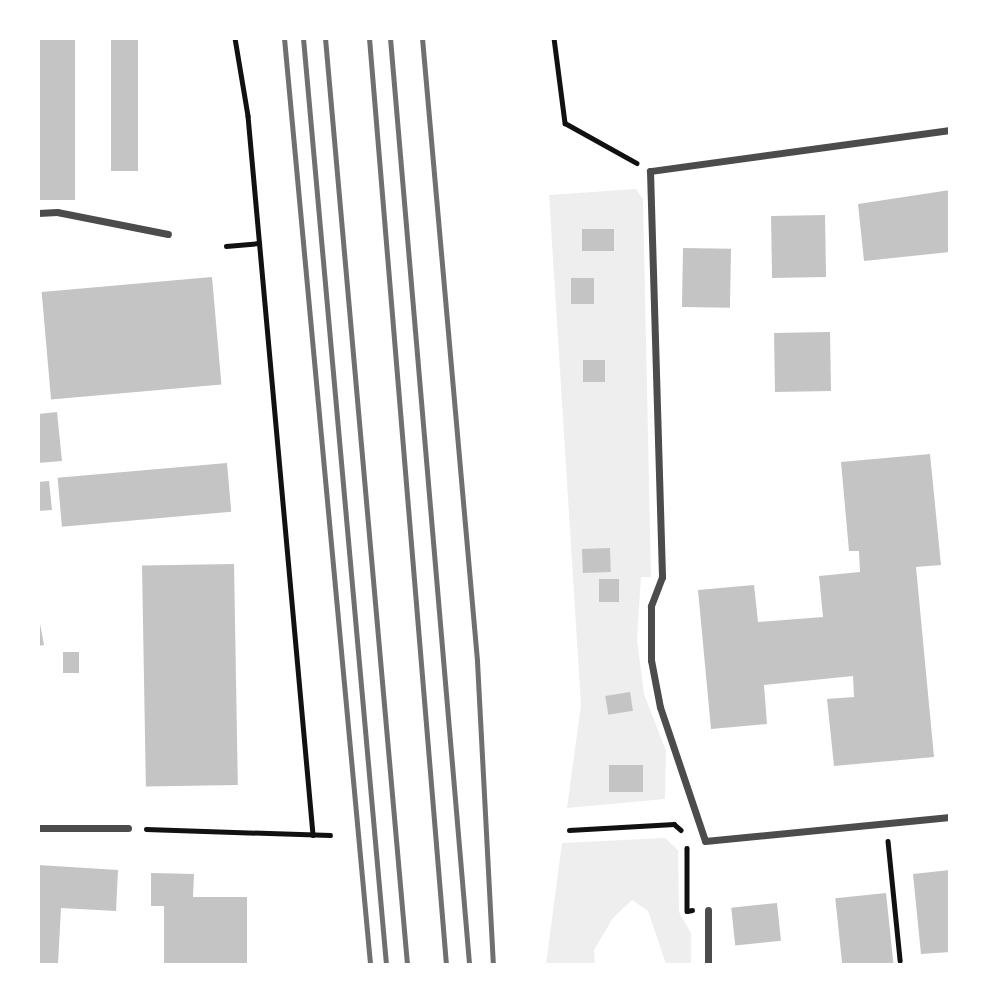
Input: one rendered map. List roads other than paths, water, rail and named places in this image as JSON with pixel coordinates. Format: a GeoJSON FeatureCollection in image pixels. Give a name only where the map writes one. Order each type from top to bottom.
{"type":"FeatureCollection","features":[{"type":"Feature","properties":{"kind":"street"},"geometry":{"type":"LineString","coordinates":[[950,130],[650,171],[662,577],[651,606],[651,660],[660,707],[705,841],[950,817]]}},
{"type":"Feature","properties":{"kind":"street"},"geometry":{"type":"LineString","coordinates":[[38,213],[57,212],[168,234]]}},
{"type":"Feature","properties":{"kind":"street"},"geometry":{"type":"LineString","coordinates":[[38,828],[128,828]]}},
{"type":"Feature","properties":{"kind":"street"},"geometry":{"type":"LineString","coordinates":[[708,910],[708,964]]}},
{"type":"Feature","properties":{"kind":"railway"},"geometry":{"type":"LineString","coordinates":[[284,38],[370,964]]}},
{"type":"Feature","properties":{"kind":"railway"},"geometry":{"type":"LineString","coordinates":[[303,38],[386,964]]}},
{"type":"Feature","properties":{"kind":"railway"},"geometry":{"type":"LineString","coordinates":[[325,38],[407,964]]}},
{"type":"Feature","properties":{"kind":"railway"},"geometry":{"type":"LineString","coordinates":[[369,38],[446,964]]}},
{"type":"Feature","properties":{"kind":"railway"},"geometry":{"type":"LineString","coordinates":[[390,38],[469,964]]}},
{"type":"Feature","properties":{"kind":"railway"},"geometry":{"type":"LineString","coordinates":[[422,38],[477,661],[493,964]]}}]}
